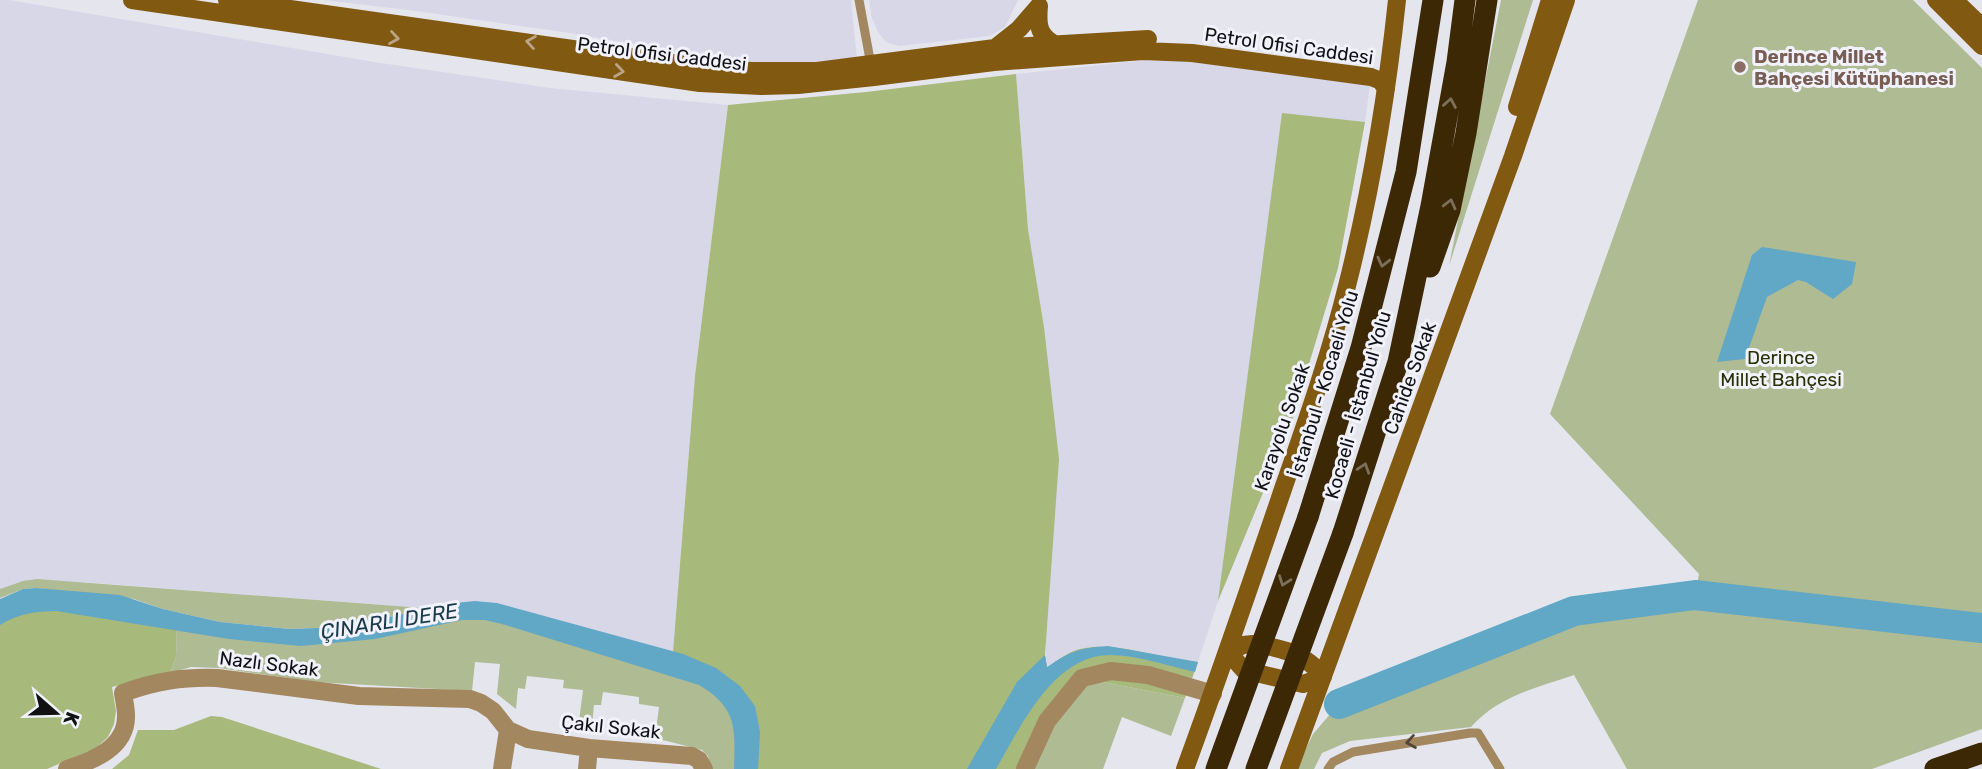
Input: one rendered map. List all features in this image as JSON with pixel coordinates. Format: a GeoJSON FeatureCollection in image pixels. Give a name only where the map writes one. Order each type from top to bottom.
{"type":"FeatureCollection","features":[{"type":"Feature","properties":{"kind":"highway","name":"İstanbul - Kocaeli Yolu"},"geometry":{"type":"LineString","coordinates":[[1216,769],[1308,517],[1361,348],[1406,172],[1433,0]]}},
{"type":"Feature","properties":{"kind":"highway","name":"Kocaeli - İstanbul Yolu"},"geometry":{"type":"LineString","coordinates":[[1256,769],[1343,533],[1398,362],[1431,206],[1457,62],[1465,0]]}},
{"type":"Feature","properties":{"kind":"highway"},"geometry":{"type":"LineString","coordinates":[[1398,362],[1450,210],[1466,132],[1487,0]]}},
{"type":"Feature","properties":{"kind":"highway"},"geometry":{"type":"LineString","coordinates":[[1935,769],[1982,753]]}},
{"type":"Feature","properties":{"kind":"main road","name":"Petrol Ofisi Caddesi"},"geometry":{"type":"LineString","coordinates":[[132,0],[700,82],[761,86],[798,85],[873,71],[995,55],[1086,49],[1192,53],[1371,76],[1381,81],[1386,89]]}},
{"type":"Feature","properties":{"kind":"main road","name":"Petrol Ofisi Caddesi"},"geometry":{"type":"LineString","coordinates":[[228,0],[708,68],[751,71],[873,71]]}},
{"type":"Feature","properties":{"kind":"main road","name":"Karayolu Sokak"},"geometry":{"type":"LineString","coordinates":[[1185,769],[1237,627],[1338,321],[1357,243],[1386,89],[1397,0]]}},
{"type":"Feature","properties":{"kind":"main road","name":"Cahide Sokak"},"geometry":{"type":"LineString","coordinates":[[1289,769],[1311,679],[1325,649],[1499,166],[1550,0]]}},
{"type":"Feature","properties":{"kind":"main road","name":"Cahide Sokak"},"geometry":{"type":"LineString","coordinates":[[1279,769],[1311,679],[1513,156],[1566,0]]}},
{"type":"Feature","properties":{"kind":"main road"},"geometry":{"type":"LineString","coordinates":[[1936,0],[1981,39]]}},
{"type":"Feature","properties":{"kind":"main road"},"geometry":{"type":"LineString","coordinates":[[1954,0],[1981,39]]}},
{"type":"Feature","properties":{"kind":"main road"},"geometry":{"type":"LineString","coordinates":[[1040,3],[1037,23],[1040,33],[1053,44]]}},
{"type":"Feature","properties":{"kind":"main road"},"geometry":{"type":"LineString","coordinates":[[995,55],[1010,55],[1020,46],[1034,22],[1040,3]]}},
{"type":"Feature","properties":{"kind":"main road"},"geometry":{"type":"LineString","coordinates":[[1040,3],[1040,19],[1045,27],[1086,49]]}},
{"type":"Feature","properties":{"kind":"main road"},"geometry":{"type":"LineString","coordinates":[[995,55],[1040,3]]}},
{"type":"Feature","properties":{"kind":"main road"},"geometry":{"type":"LineString","coordinates":[[1372,66],[1384,55],[1394,33]]}},
{"type":"Feature","properties":{"kind":"main road","name":"Petrol Ofisi Caddesi"},"geometry":{"type":"LineString","coordinates":[[1086,49],[1142,39],[1193,41],[1372,66],[1385,75],[1386,89]]}},
{"type":"Feature","properties":{"kind":"main road"},"geometry":{"type":"LineString","coordinates":[[1020,46],[1053,44],[1086,49]]}},
{"type":"Feature","properties":{"kind":"main road"},"geometry":{"type":"LineString","coordinates":[[1237,627],[1253,644]]}},
{"type":"Feature","properties":{"kind":"main road"},"geometry":{"type":"LineString","coordinates":[[1244,670],[1228,652],[1253,644],[1277,648],[1311,679]]}},
{"type":"Feature","properties":{"kind":"main road"},"geometry":{"type":"LineString","coordinates":[[1221,671],[1244,670],[1311,679]]}},
{"type":"Feature","properties":{"kind":"street"},"geometry":{"type":"LineString","coordinates":[[1024,769],[1047,721],[1082,678],[1111,671],[1163,679],[1213,694]]}},
{"type":"Feature","properties":{"kind":"street","name":"Nazlı Sokak"},"geometry":{"type":"LineString","coordinates":[[67,769],[96,758],[111,747],[125,726],[123,693],[152,682],[217,678],[359,696],[470,699],[493,711],[508,730]]}},
{"type":"Feature","properties":{"kind":"street"},"geometry":{"type":"LineString","coordinates":[[502,769],[508,730]]}},
{"type":"Feature","properties":{"kind":"street","name":"Çakıl Sokak"},"geometry":{"type":"LineString","coordinates":[[508,730],[528,739],[589,748],[692,756],[699,760],[704,769]]}},
{"type":"Feature","properties":{"kind":"street"},"geometry":{"type":"LineString","coordinates":[[587,769],[589,748]]}},
{"type":"Feature","properties":{"kind":"lane"},"geometry":{"type":"LineString","coordinates":[[859,0],[873,71]]}},
{"type":"Feature","properties":{"kind":"lane"},"geometry":{"type":"LineString","coordinates":[[1328,769],[1333,762],[1353,752],[1478,733],[1500,769]]}},
{"type":"Feature","properties":{"kind":"shaded area"},"geometry":{"type":"Polygon","coordinates":[[[0,0],[374,62],[550,88],[728,105],[695,376],[673,652],[497,603],[475,601],[423,608],[83,582],[23,581],[0,589],[0,0]]]}},
{"type":"Feature","properties":{"kind":"shaded area"},"geometry":{"type":"Polygon","coordinates":[[[324,0],[851,0],[857,60],[826,65],[741,62],[570,33],[324,0]]]}},
{"type":"Feature","properties":{"kind":"shaded area"},"geometry":{"type":"Polygon","coordinates":[[[869,0],[1018,0],[1005,27],[990,36],[899,46],[886,42],[878,32],[869,0]]]}},
{"type":"Feature","properties":{"kind":"shaded area"},"geometry":{"type":"Polygon","coordinates":[[[1147,60],[1192,62],[1370,84],[1365,122],[1338,268],[1289,430],[1218,601],[1198,662],[1108,646],[1083,648],[1068,653],[1046,667],[1044,327],[1028,229],[1016,74],[1147,60]]]}},
{"type":"Feature","properties":{"kind":"green space"},"geometry":{"type":"Polygon","coordinates":[[[1501,0],[1533,0],[1449,266],[1501,0]]]}},
{"type":"Feature","properties":{"kind":"green space","name":"Derince Millet Bahçesi"},"geometry":{"type":"Polygon","coordinates":[[[1698,0],[1913,0],[1982,68],[1982,729],[1872,769],[1627,769],[1574,675],[1505,700],[1471,727],[1350,741],[1322,753],[1314,769],[1296,769],[1313,734],[1339,704],[1577,613],[1695,595],[1699,574],[1550,414],[1698,0]]]}},
{"type":"Feature","properties":{"kind":"green space"},"geometry":{"type":"Polygon","coordinates":[[[1016,74],[1028,229],[1044,327],[1059,459],[1045,655],[1047,668],[1074,651],[1098,647],[1126,649],[1198,662],[1185,698],[1082,678],[1025,769],[744,769],[738,707],[669,662],[673,652],[695,376],[728,105],[1016,74]]]}},
{"type":"Feature","properties":{"kind":"green space"},"geometry":{"type":"Polygon","coordinates":[[[1282,113],[1365,122],[1338,268],[1289,430],[1218,601],[1282,113]]]}},
{"type":"Feature","properties":{"kind":"green space"},"geometry":{"type":"Polygon","coordinates":[[[37,579],[423,608],[455,603],[342,627],[290,629],[220,622],[163,609],[134,599],[36,588],[23,589],[0,598],[0,589],[37,579]]]}},
{"type":"Feature","properties":{"kind":"green space"},"geometry":{"type":"Polygon","coordinates":[[[23,604],[177,623],[176,657],[170,673],[112,687],[116,711],[108,737],[96,748],[47,769],[0,769],[0,614],[23,604]]]}},
{"type":"Feature","properties":{"kind":"green space"},"geometry":{"type":"Polygon","coordinates":[[[465,609],[673,663],[737,705],[744,769],[711,769],[708,756],[702,750],[655,738],[659,707],[639,704],[639,697],[603,692],[601,705],[594,705],[592,725],[579,721],[583,690],[563,688],[564,680],[527,676],[525,689],[518,688],[516,709],[497,694],[500,664],[475,662],[472,691],[315,682],[219,668],[191,667],[170,673],[176,657],[177,623],[313,635],[465,609]]]}},
{"type":"Feature","properties":{"kind":"green space"},"geometry":{"type":"Polygon","coordinates":[[[1082,678],[1185,698],[1171,736],[1122,717],[1103,769],[1025,769],[1082,678]]]}},
{"type":"Feature","properties":{"kind":"green space"},"geometry":{"type":"Polygon","coordinates":[[[211,716],[222,717],[381,769],[112,769],[129,755],[138,730],[174,730],[211,716]]]}},
{"type":"Feature","properties":{"kind":"water"},"geometry":{"type":"Polygon","coordinates":[[[1762,247],[1856,262],[1852,284],[1833,299],[1798,280],[1767,297],[1745,359],[1717,362],[1752,255],[1762,247]]]}},
{"type":"Feature","properties":{"kind":"water","name":"ÇINARLI DERE"},"geometry":{"type":"Polygon","coordinates":[[[23,589],[120,595],[163,609],[220,622],[290,629],[342,627],[455,603],[497,603],[683,654],[716,668],[740,686],[755,706],[760,732],[758,769],[734,769],[732,721],[721,702],[699,685],[502,624],[485,620],[462,620],[375,639],[301,646],[229,639],[56,611],[27,614],[0,625],[0,599],[23,589]]]}},
{"type":"Feature","properties":{"kind":"water"},"geometry":{"type":"Polygon","coordinates":[[[1108,646],[1198,662],[1195,672],[1131,657],[1110,655],[1090,658],[1055,680],[1028,715],[996,769],[967,769],[1017,682],[1045,655],[1047,667],[1076,651],[1108,646]]]}},
{"type":"Feature","properties":{"kind":"waterway"},"geometry":{"type":"LineString","coordinates":[[1339,704],[1574,611],[1695,595],[1982,628]]}},
{"type":"Feature","properties":{"kind":"place","name":"Derince Millet Bahçesi Kütüphanesi"},"geometry":{"type":"Point","coordinates":[1740,67]}}]}
